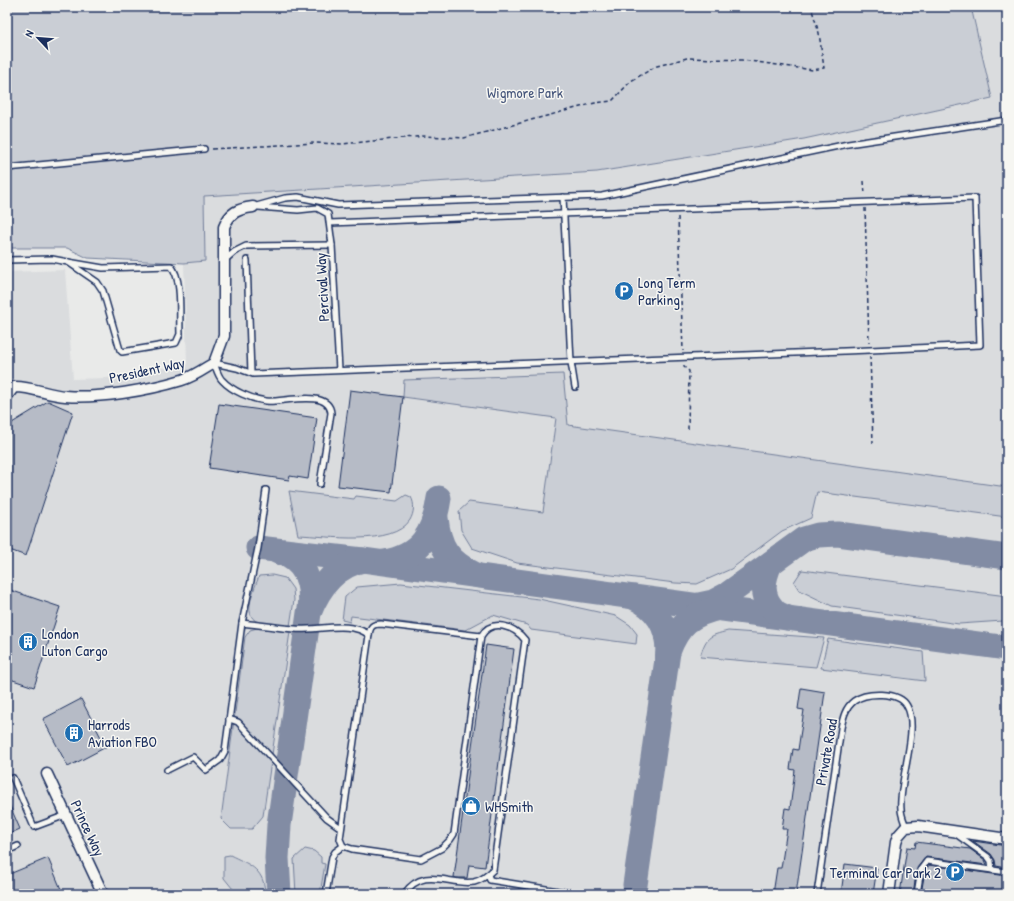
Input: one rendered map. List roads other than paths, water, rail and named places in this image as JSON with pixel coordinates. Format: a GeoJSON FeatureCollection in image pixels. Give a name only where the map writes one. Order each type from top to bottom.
{"type":"FeatureCollection","features":[{"type":"Feature","properties":{"kind":"street"},"geometry":{"type":"LineString","coordinates":[[214,363],[224,336],[222,236],[227,219],[232,213],[240,209],[253,207]]}},
{"type":"Feature","properties":{"kind":"street","name":"President Way"},"geometry":{"type":"LineString","coordinates":[[8,391],[14,387],[21,387],[45,394],[64,396],[109,394],[183,380],[214,363]]}},
{"type":"Feature","properties":{"kind":"street","name":"Prince Way"},"geometry":{"type":"LineString","coordinates":[[47,774],[103,894]]}},
{"type":"Feature","properties":{"kind":"street"},"geometry":{"type":"LineString","coordinates":[[889,894],[896,842],[898,836],[906,827],[918,826],[1007,839]]}},
{"type":"Feature","properties":{"kind":"lane"},"geometry":{"type":"LineString","coordinates":[[253,207],[285,198],[298,197],[338,205],[602,196],[848,144],[1007,120]]}},
{"type":"Feature","properties":{"kind":"lane"},"geometry":{"type":"LineString","coordinates":[[7,168],[204,150]]}},
{"type":"Feature","properties":{"kind":"lane"},"geometry":{"type":"LineString","coordinates":[[563,197],[570,362],[575,387]]}},
{"type":"Feature","properties":{"kind":"lane"},"geometry":{"type":"LineString","coordinates":[[214,363],[238,368],[251,373],[570,362],[980,344],[975,198],[330,223]]}},
{"type":"Feature","properties":{"kind":"lane"},"geometry":{"type":"LineString","coordinates":[[253,207],[298,210],[317,208],[328,214],[332,244]]}},
{"type":"Feature","properties":{"kind":"lane","name":"Percival Way"},"geometry":{"type":"LineString","coordinates":[[223,262],[234,252],[246,246],[332,244],[339,370]]}},
{"type":"Feature","properties":{"kind":"lane"},"geometry":{"type":"LineString","coordinates":[[7,260],[52,260],[68,262],[103,268],[171,266],[177,274],[178,283],[180,334],[176,343],[122,352],[120,350],[103,291],[97,282],[68,262]]}},
{"type":"Feature","properties":{"kind":"lane"},"geometry":{"type":"LineString","coordinates":[[247,260],[251,373]]}},
{"type":"Feature","properties":{"kind":"lane"},"geometry":{"type":"LineString","coordinates":[[214,363],[221,380],[244,394],[254,398],[267,401],[297,398],[313,399],[327,404],[330,408],[331,414],[320,484]]}},
{"type":"Feature","properties":{"kind":"lane"},"geometry":{"type":"LineString","coordinates":[[167,770],[193,756],[206,770],[220,760],[225,751],[242,623],[247,594],[256,561],[266,490]]}},
{"type":"Feature","properties":{"kind":"lane"},"geometry":{"type":"LineString","coordinates":[[242,623],[297,629],[325,627],[363,630],[369,635]]}},
{"type":"Feature","properties":{"kind":"lane"},"geometry":{"type":"LineString","coordinates":[[343,846],[340,839],[341,828],[370,629],[374,624],[381,624],[481,636]]}},
{"type":"Feature","properties":{"kind":"lane"},"geometry":{"type":"LineString","coordinates":[[343,846],[373,853],[421,859],[442,848],[450,840],[454,834],[481,636],[490,627],[498,625],[511,628],[525,640],[493,870],[484,878],[470,882],[438,878],[425,879],[413,885],[404,894]]}},
{"type":"Feature","properties":{"kind":"lane","name":"Private Road"},"geometry":{"type":"LineString","coordinates":[[817,894],[840,728],[849,706],[859,698],[878,695],[892,696],[902,700],[908,708],[910,727],[909,742],[900,803],[902,816],[906,827]]}},
{"type":"Feature","properties":{"kind":"lane"},"geometry":{"type":"LineString","coordinates":[[229,719],[238,722],[327,818],[341,828]]}},
{"type":"Feature","properties":{"kind":"lane"},"geometry":{"type":"LineString","coordinates":[[13,778],[34,827],[66,815]]}},
{"type":"Feature","properties":{"kind":"lane"},"geometry":{"type":"LineString","coordinates":[[951,831],[988,857],[991,861],[992,870]]}},
{"type":"Feature","properties":{"kind":"lane"},"geometry":{"type":"LineString","coordinates":[[7,851],[18,846]]}},
{"type":"Feature","properties":{"kind":"lane"},"geometry":{"type":"LineString","coordinates":[[326,894],[332,857],[335,852],[343,846]]}},
{"type":"Feature","properties":{"kind":"lane"},"geometry":{"type":"LineString","coordinates":[[917,894],[921,869],[927,861],[1007,872]]}},
{"type":"Feature","properties":{"kind":"lane"},"geometry":{"type":"LineString","coordinates":[[488,875],[490,880],[577,894]]}},
{"type":"Feature","properties":{"kind":"place","name":"Long Term Parking"},"geometry":{"type":"Point","coordinates":[624,291]}},
{"type":"Feature","properties":{"kind":"place","name":"London Luton Cargo"},"geometry":{"type":"Point","coordinates":[28,642]}},
{"type":"Feature","properties":{"kind":"place","name":"Harrods Aviation FBO"},"geometry":{"type":"Point","coordinates":[74,733]}},
{"type":"Feature","properties":{"kind":"place","name":"WHSmith"},"geometry":{"type":"Point","coordinates":[471,806]}},
{"type":"Feature","properties":{"kind":"place","name":"Terminal Car Park 2"},"geometry":{"type":"Point","coordinates":[955,872]}},
{"type":"Feature","properties":{"kind":"park label","name":"Wigmore Park"},"geometry":{"type":"Point","coordinates":[525,92]}}]}
